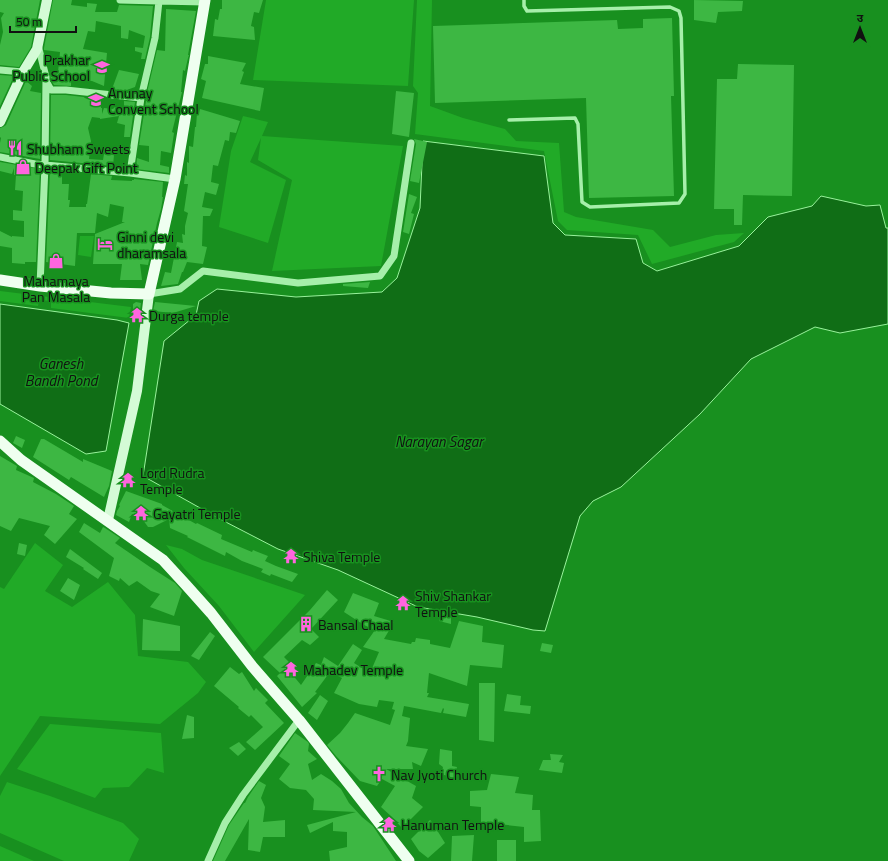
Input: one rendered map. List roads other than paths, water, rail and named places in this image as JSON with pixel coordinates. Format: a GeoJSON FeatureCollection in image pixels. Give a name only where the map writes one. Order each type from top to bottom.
{"type":"FeatureCollection","features":[{"type":"Feature","properties":{"kind":"main road"},"geometry":{"type":"LineString","coordinates":[[0,122],[23,72],[37,49],[47,0]]}},
{"type":"Feature","properties":{"kind":"main road"},"geometry":{"type":"LineString","coordinates":[[108,520],[137,391],[149,294],[176,179],[205,1]]}},
{"type":"Feature","properties":{"kind":"main road"},"geometry":{"type":"LineString","coordinates":[[0,280],[40,286],[111,293],[149,294]]}},
{"type":"Feature","properties":{"kind":"main road"},"geometry":{"type":"LineString","coordinates":[[0,441],[21,460],[163,560],[211,613],[252,666],[299,720],[409,861]]}},
{"type":"Feature","properties":{"kind":"street"},"geometry":{"type":"LineString","coordinates":[[120,0],[205,1]]}},
{"type":"Feature","properties":{"kind":"street"},"geometry":{"type":"LineString","coordinates":[[130,173],[141,98],[155,38],[160,1]]}},
{"type":"Feature","properties":{"kind":"street"},"geometry":{"type":"LineString","coordinates":[[38,45],[46,77],[45,165],[40,286]]}},
{"type":"Feature","properties":{"kind":"street"},"geometry":{"type":"LineString","coordinates":[[0,70],[23,72]]}},
{"type":"Feature","properties":{"kind":"street"},"geometry":{"type":"LineString","coordinates":[[46,81],[52,90],[66,90],[141,98]]}},
{"type":"Feature","properties":{"kind":"street"},"geometry":{"type":"LineString","coordinates":[[149,294],[180,289],[203,271],[298,283],[380,276],[394,256],[411,143]]}},
{"type":"Feature","properties":{"kind":"street"},"geometry":{"type":"LineString","coordinates":[[0,156],[45,165],[176,179]]}},
{"type":"Feature","properties":{"kind":"street"},"geometry":{"type":"LineString","coordinates":[[208,861],[225,823],[243,795],[299,720]]}},
{"type":"Feature","properties":{"kind":"lane"},"geometry":{"type":"LineString","coordinates":[[509,120],[575,118],[578,124],[582,202],[590,207],[679,203],[685,194],[681,18],[679,11],[670,7],[527,11],[524,6],[524,0]]}},
{"type":"Feature","properties":{"kind":"water","name":"Narayan Sagar"},"geometry":{"type":"Polygon","coordinates":[[[423,141],[544,156],[553,223],[565,235],[636,239],[643,263],[657,271],[739,246],[768,217],[812,206],[821,196],[866,206],[880,205],[886,228],[888,228],[888,324],[840,333],[815,327],[751,359],[700,414],[621,487],[593,501],[580,516],[545,631],[533,630],[477,617],[418,607],[338,570],[278,549],[218,518],[143,476],[164,341],[196,315],[199,301],[217,289],[296,297],[382,292],[397,278],[420,208],[423,141]]]}},
{"type":"Feature","properties":{"kind":"water","name":"Ganesh Bandh Pond"},"geometry":{"type":"Polygon","coordinates":[[[0,304],[117,320],[129,323],[106,451],[86,454],[0,404],[0,304]]]}},
{"type":"Feature","properties":{"kind":"place","name":"Prakhar Public School"},"geometry":{"type":"Point","coordinates":[102,67]}},
{"type":"Feature","properties":{"kind":"place","name":"Anunay Convent School"},"geometry":{"type":"Point","coordinates":[96,100]}},
{"type":"Feature","properties":{"kind":"place","name":"Shubham Sweets"},"geometry":{"type":"Point","coordinates":[15,148]}},
{"type":"Feature","properties":{"kind":"place","name":"Deepak Gift Point"},"geometry":{"type":"Point","coordinates":[23,167]}},
{"type":"Feature","properties":{"kind":"place","name":"Ginni devi dharamsala"},"geometry":{"type":"Point","coordinates":[105,244]}},
{"type":"Feature","properties":{"kind":"place","name":"Mahamaya Pan Masala"},"geometry":{"type":"Point","coordinates":[56,261]}},
{"type":"Feature","properties":{"kind":"place","name":"Durga temple"},"geometry":{"type":"Point","coordinates":[137,315]}},
{"type":"Feature","properties":{"kind":"place","name":"Lord Rudra Temple"},"geometry":{"type":"Point","coordinates":[128,480]}},
{"type":"Feature","properties":{"kind":"place","name":"Gayatri Temple"},"geometry":{"type":"Point","coordinates":[141,513]}},
{"type":"Feature","properties":{"kind":"place","name":"Shiva Temple"},"geometry":{"type":"Point","coordinates":[291,556]}},
{"type":"Feature","properties":{"kind":"place","name":"Shiv Shankar Temple"},"geometry":{"type":"Point","coordinates":[403,603]}},
{"type":"Feature","properties":{"kind":"place","name":"Bansal Chaal"},"geometry":{"type":"Point","coordinates":[306,624]}},
{"type":"Feature","properties":{"kind":"place","name":"Mahadev Temple"},"geometry":{"type":"Point","coordinates":[291,669]}},
{"type":"Feature","properties":{"kind":"place","name":"Nav Jyoti Church"},"geometry":{"type":"Point","coordinates":[379,774]}},
{"type":"Feature","properties":{"kind":"place","name":"Hanuman Temple"},"geometry":{"type":"Point","coordinates":[389,824]}}]}
